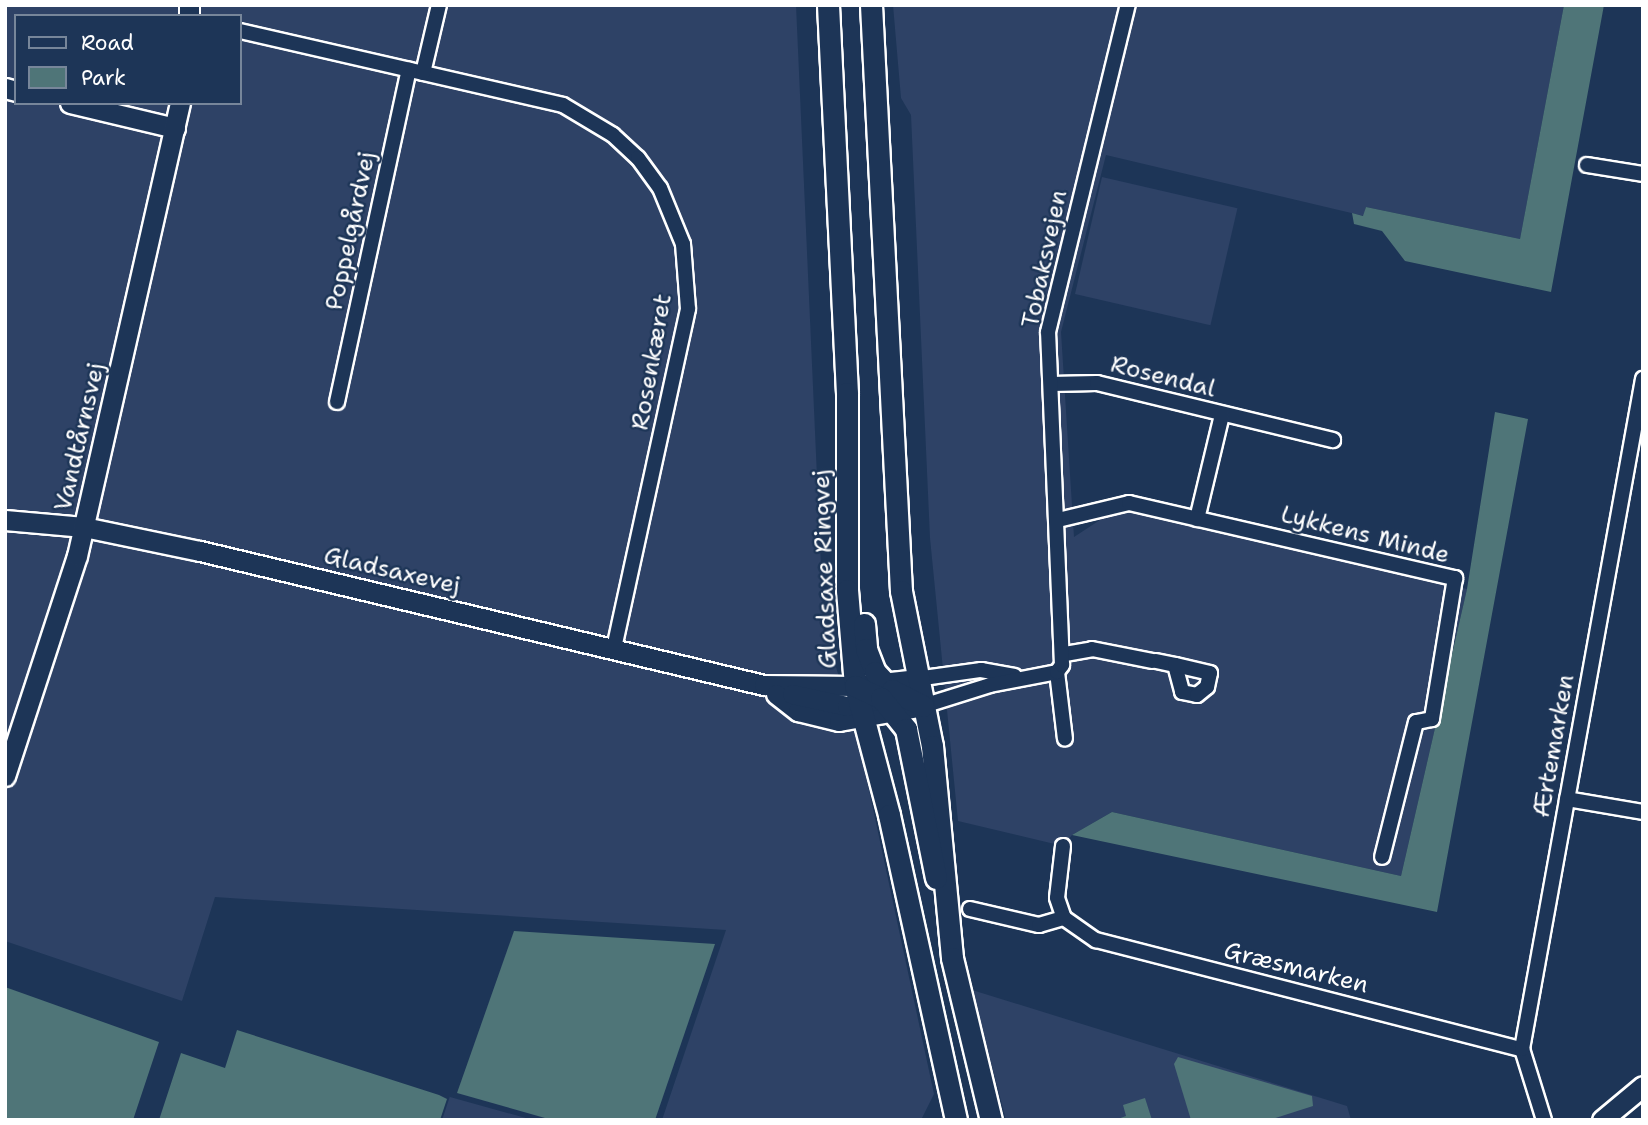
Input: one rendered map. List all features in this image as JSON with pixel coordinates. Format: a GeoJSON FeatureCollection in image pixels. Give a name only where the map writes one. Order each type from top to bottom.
{"type":"FeatureCollection","features":[{"type":"Feature","properties":{"kind":"main road","name":"Gladsaxe Ringvej"},"geometry":{"type":"LineString","coordinates":[[828,5],[847,393],[847,590],[859,704],[889,815],[956,1120]]}},
{"type":"Feature","properties":{"kind":"main road"},"geometry":{"type":"LineString","coordinates":[[871,5],[895,526],[909,647],[895,690]]}},
{"type":"Feature","properties":{"kind":"main road"},"geometry":{"type":"LineString","coordinates":[[847,497],[859,553],[866,649],[895,690],[910,737],[931,867],[961,913]]}},
{"type":"Feature","properties":{"kind":"main road"},"geometry":{"type":"LineString","coordinates":[[859,704],[895,690]]}},
{"type":"Feature","properties":{"kind":"main road"},"geometry":{"type":"LineString","coordinates":[[895,690],[923,706],[932,746],[961,913],[952,958],[991,1120]]}},
{"type":"Feature","properties":{"kind":"street"},"geometry":{"type":"LineString","coordinates":[[416,71],[439,5]]}},
{"type":"Feature","properties":{"kind":"street","name":"Tobaksvejen"},"geometry":{"type":"LineString","coordinates":[[1057,672],[1065,654],[1048,332],[1128,5]]}},
{"type":"Feature","properties":{"kind":"street","name":"Rosenkæret"},"geometry":{"type":"LineString","coordinates":[[242,32],[563,106],[589,119],[638,158],[675,218],[688,266],[688,315],[614,649]]}},
{"type":"Feature","properties":{"kind":"street","name":"Poppelgårdvej"},"geometry":{"type":"LineString","coordinates":[[337,402],[416,71]]}},
{"type":"Feature","properties":{"kind":"street"},"geometry":{"type":"LineString","coordinates":[[78,105],[176,128]]}},
{"type":"Feature","properties":{"kind":"street","name":"Vandtårnsvej"},"geometry":{"type":"LineString","coordinates":[[5,776],[84,527],[180,105]]}},
{"type":"Feature","properties":{"kind":"street"},"geometry":{"type":"LineString","coordinates":[[1587,165],[1643,174]]}},
{"type":"Feature","properties":{"kind":"street","name":"Ærtemarken"},"geometry":{"type":"LineString","coordinates":[[1544,1120],[1522,1049],[1643,379]]}},
{"type":"Feature","properties":{"kind":"street","name":"Rosendal"},"geometry":{"type":"LineString","coordinates":[[1051,383],[1097,383],[1333,440]]}},
{"type":"Feature","properties":{"kind":"street","name":"Rosendal"},"geometry":{"type":"LineString","coordinates":[[1197,519],[1222,415]]}},
{"type":"Feature","properties":{"kind":"street","name":"Lykkens Minde"},"geometry":{"type":"LineString","coordinates":[[1058,520],[1129,503],[1455,578],[1432,719],[1416,722],[1382,857]]}},
{"type":"Feature","properties":{"kind":"street","name":"Gladsaxevej"},"geometry":{"type":"LineString","coordinates":[[5,520],[84,527],[764,685],[859,704]]}},
{"type":"Feature","properties":{"kind":"street"},"geometry":{"type":"LineString","coordinates":[[1065,654],[1092,649],[1175,665]]}},
{"type":"Feature","properties":{"kind":"street"},"geometry":{"type":"LineString","coordinates":[[895,690],[981,670],[1023,678]]}},
{"type":"Feature","properties":{"kind":"street"},"geometry":{"type":"LineString","coordinates":[[923,706],[1023,678],[1057,672],[1065,739]]}},
{"type":"Feature","properties":{"kind":"street","name":"Gladsaxevej"},"geometry":{"type":"LineString","coordinates":[[764,685],[798,711],[839,721],[859,704],[895,690],[923,706]]}},
{"type":"Feature","properties":{"kind":"street"},"geometry":{"type":"LineString","coordinates":[[1567,799],[1643,812]]}},
{"type":"Feature","properties":{"kind":"street"},"geometry":{"type":"LineString","coordinates":[[961,913],[1039,925],[1064,918],[1057,898],[1063,846]]}},
{"type":"Feature","properties":{"kind":"street","name":"Græsmarken"},"geometry":{"type":"LineString","coordinates":[[1064,918],[1096,940],[1522,1049]]}},
{"type":"Feature","properties":{"kind":"street"},"geometry":{"type":"LineString","coordinates":[[1602,1120],[1643,1086]]}},
{"type":"Feature","properties":{"kind":"shaded area"},"geometry":{"type":"Polygon","coordinates":[[[5,5],[796,5],[824,634],[832,637],[836,667],[860,748],[934,1094],[921,1120],[662,1120],[726,930],[215,897],[182,1001],[5,941],[5,5]]]}},
{"type":"Feature","properties":{"kind":"shaded area"},"geometry":{"type":"Polygon","coordinates":[[[893,5],[1564,5],[1520,239],[1366,207],[1364,216],[1106,155],[1061,332],[1074,537],[1103,518],[1129,510],[1467,589],[1401,876],[1112,812],[1072,835],[1063,846],[958,821],[930,538],[911,115],[901,98],[893,5]]]}},
{"type":"Feature","properties":{"kind":"shaded area"},"geometry":{"type":"Polygon","coordinates":[[[1102,177],[1237,208],[1210,325],[1075,294],[1102,177]]]}},
{"type":"Feature","properties":{"kind":"shaded area"},"geometry":{"type":"Polygon","coordinates":[[[972,990],[1347,1106],[1351,1120],[1006,1120],[972,990]]]}},
{"type":"Feature","properties":{"kind":"shaded area"},"geometry":{"type":"Polygon","coordinates":[[[450,1097],[533,1120],[442,1120],[450,1097]]]}},
{"type":"Feature","properties":{"kind":"green space"},"geometry":{"type":"Polygon","coordinates":[[[1564,5],[1604,5],[1551,292],[1405,261],[1382,231],[1354,224],[1352,213],[1363,216],[1366,207],[1520,239],[1564,5]]]}},
{"type":"Feature","properties":{"kind":"green space"},"geometry":{"type":"Polygon","coordinates":[[[1495,412],[1528,419],[1437,912],[1072,835],[1112,812],[1401,876],[1467,589],[1495,412]]]}},
{"type":"Feature","properties":{"kind":"green space"},"geometry":{"type":"Polygon","coordinates":[[[514,931],[715,944],[655,1120],[552,1120],[457,1093],[514,931]]]}},
{"type":"Feature","properties":{"kind":"green space"},"geometry":{"type":"Polygon","coordinates":[[[5,987],[159,1042],[133,1120],[5,1120],[5,987]]]}},
{"type":"Feature","properties":{"kind":"green space"},"geometry":{"type":"Polygon","coordinates":[[[237,1030],[439,1095],[447,1099],[440,1120],[159,1120],[181,1053],[225,1068],[237,1030]]]}},
{"type":"Feature","properties":{"kind":"green space"},"geometry":{"type":"Polygon","coordinates":[[[1178,1057],[1312,1096],[1313,1106],[1269,1120],[1191,1120],[1174,1064],[1178,1057]]]}},
{"type":"Feature","properties":{"kind":"green space"},"geometry":{"type":"Polygon","coordinates":[[[1145,1098],[1152,1120],[1115,1120],[1126,1116],[1123,1105],[1145,1098]]]}}]}
